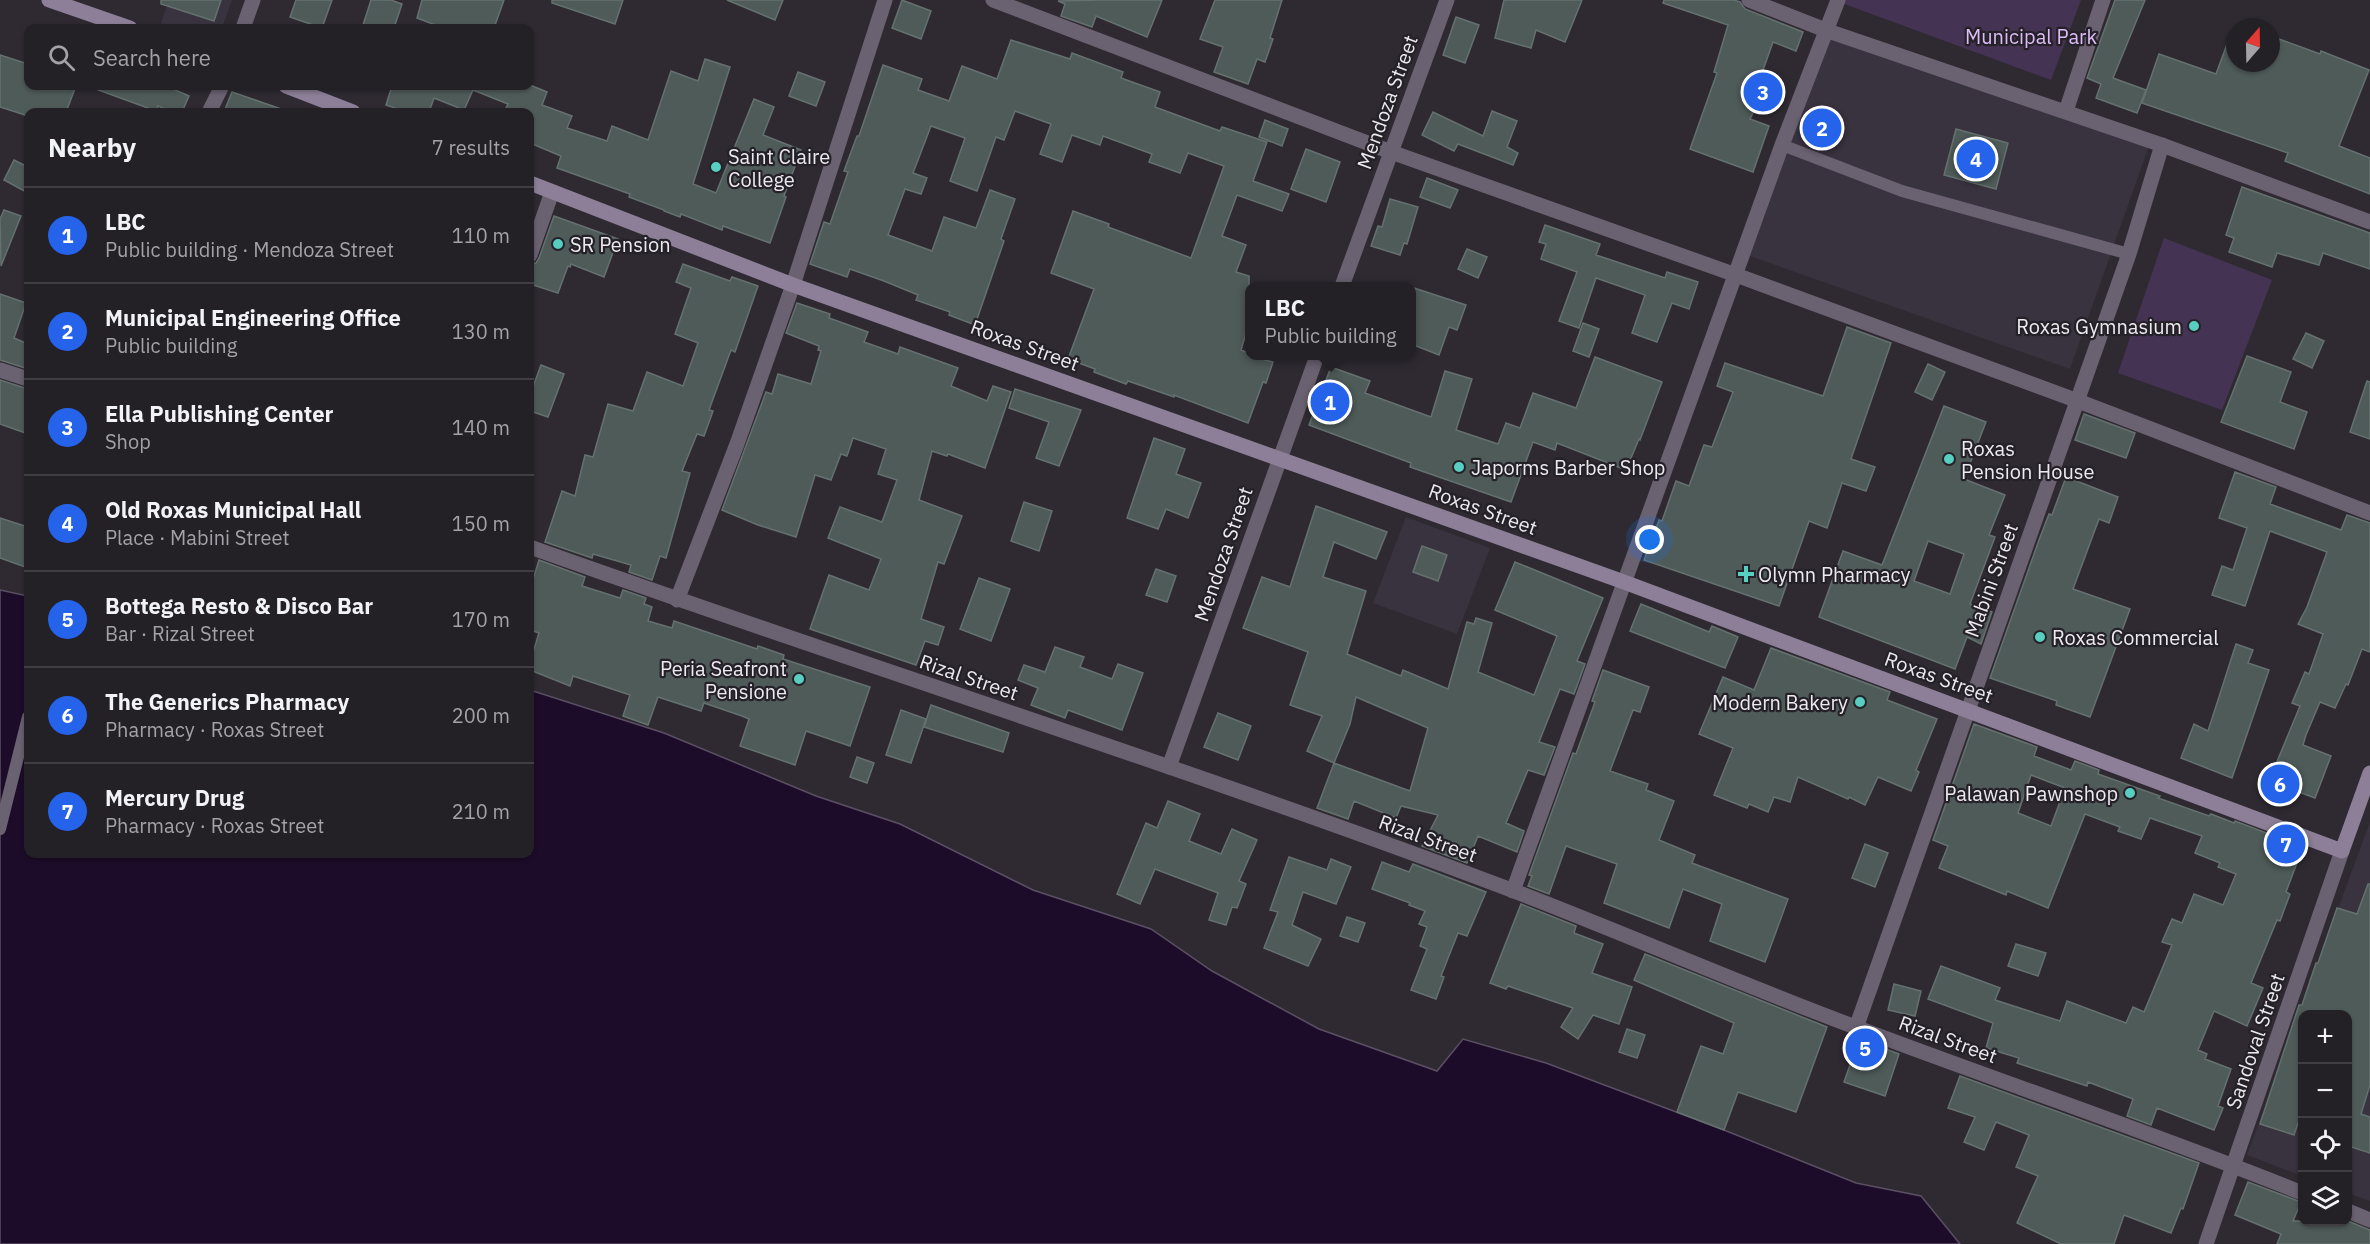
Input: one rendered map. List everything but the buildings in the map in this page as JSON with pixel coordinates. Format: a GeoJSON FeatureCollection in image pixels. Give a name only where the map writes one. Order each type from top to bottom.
{"type":"FeatureCollection","features":[{"type":"Feature","properties":{"kind":"main road"},"geometry":{"type":"LineString","coordinates":[[49,0],[118,24]]}},
{"type":"Feature","properties":{"kind":"main road"},"geometry":{"type":"LineString","coordinates":[[296,90],[343,108]]}},
{"type":"Feature","properties":{"kind":"main road","name":"Roxas Street"},"geometry":{"type":"LineString","coordinates":[[534,185],[793,285],[1624,582],[2342,851]]}},
{"type":"Feature","properties":{"kind":"main road"},"geometry":{"type":"LineString","coordinates":[[2342,851],[2370,773]]}},
{"type":"Feature","properties":{"kind":"street"},"geometry":{"type":"LineString","coordinates":[[244,24],[253,0]]}},
{"type":"Feature","properties":{"kind":"street"},"geometry":{"type":"LineString","coordinates":[[677,600],[737,444],[793,285],[885,0]]}},
{"type":"Feature","properties":{"kind":"street"},"geometry":{"type":"LineString","coordinates":[[993,0],[1391,153],[1736,275],[2078,401],[2370,513]]}},
{"type":"Feature","properties":{"kind":"street","name":"Mendoza Street"},"geometry":{"type":"LineString","coordinates":[[1343,282],[1447,0]]}},
{"type":"Feature","properties":{"kind":"street"},"geometry":{"type":"LineString","coordinates":[[1749,0],[1827,31],[2066,111],[2370,222]]}},
{"type":"Feature","properties":{"kind":"street"},"geometry":{"type":"LineString","coordinates":[[1513,891],[1782,145],[1838,0]]}},
{"type":"Feature","properties":{"kind":"street"},"geometry":{"type":"LineString","coordinates":[[2066,111],[2103,0]]}},
{"type":"Feature","properties":{"kind":"street"},"geometry":{"type":"LineString","coordinates":[[211,108],[220,90]]}},
{"type":"Feature","properties":{"kind":"street","name":"Mabini Street"},"geometry":{"type":"LineString","coordinates":[[1856,1028],[2129,254],[2162,145]]}},
{"type":"Feature","properties":{"kind":"street"},"geometry":{"type":"LineString","coordinates":[[534,244],[552,192]]}},
{"type":"Feature","properties":{"kind":"street","name":"Mendoza Street"},"geometry":{"type":"LineString","coordinates":[[1169,767],[1316,360]]}},
{"type":"Feature","properties":{"kind":"street"},"geometry":{"type":"LineString","coordinates":[[0,370],[24,378]]}},
{"type":"Feature","properties":{"kind":"street","name":"Rizal Street"},"geometry":{"type":"LineString","coordinates":[[534,548],[677,600],[1169,767],[1513,891],[1856,1028],[2298,1190]]}},
{"type":"Feature","properties":{"kind":"street","name":"Sandoval Street"},"geometry":{"type":"LineString","coordinates":[[2206,1244],[2342,851]]}},
{"type":"Feature","properties":{"kind":"street"},"geometry":{"type":"LineString","coordinates":[[2352,1213],[2370,1220]]}},
{"type":"Feature","properties":{"kind":"lane"},"geometry":{"type":"LineString","coordinates":[[1782,145],[1902,191],[2129,254]]}},
{"type":"Feature","properties":{"kind":"lane"},"geometry":{"type":"LineString","coordinates":[[0,829],[24,733]]}},
{"type":"Feature","properties":{"kind":"shaded area"},"geometry":{"type":"Polygon","coordinates":[[[169,0],[232,0],[223,24],[161,23],[169,0]]]}},
{"type":"Feature","properties":{"kind":"shaded area"},"geometry":{"type":"Polygon","coordinates":[[[1831,32],[2150,143],[2070,369],[1750,256],[1831,32]]]}},
{"type":"Feature","properties":{"kind":"shaded area"},"geometry":{"type":"Polygon","coordinates":[[[1406,517],[1490,548],[1457,634],[1373,603],[1406,517]]]}},
{"type":"Feature","properties":{"kind":"shaded area"},"geometry":{"type":"Polygon","coordinates":[[[0,590],[24,595],[24,858],[534,858],[534,691],[664,733],[816,796],[900,824],[1033,890],[1151,929],[1212,971],[1319,1029],[1437,1071],[1463,1039],[1546,1063],[1856,1183],[1921,1196],[1960,1244],[0,1244],[0,590]]]}},
{"type":"Feature","properties":{"kind":"shaded area"},"geometry":{"type":"Polygon","coordinates":[[[2370,822],[2370,1201],[2352,1194],[2352,1010],[2301,1010],[2370,822]]]}},
{"type":"Feature","properties":{"kind":"shaded area"},"geometry":{"type":"Polygon","coordinates":[[[2298,1017],[2298,1174],[2247,1155],[2298,1017]]]}},
{"type":"Feature","properties":{"kind":"green space","name":"Municipal Park"},"geometry":{"type":"Polygon","coordinates":[[[1840,0],[2081,0],[2051,80],[1839,2],[1840,0]]]}},
{"type":"Feature","properties":{"kind":"green space","name":"Roxas Gymnasium"},"geometry":{"type":"Polygon","coordinates":[[[2164,238],[2272,280],[2222,410],[2118,373],[2164,238]]]}},
{"type":"Feature","properties":{"kind":"place","name":"Ella Publishing Center"},"geometry":{"type":"Point","coordinates":[1763,92]}},
{"type":"Feature","properties":{"kind":"place","name":"Municipal Engineering Office"},"geometry":{"type":"Point","coordinates":[1822,128]}},
{"type":"Feature","properties":{"kind":"place","name":"Old Roxas Municipal Hall"},"geometry":{"type":"Point","coordinates":[1976,159]}},
{"type":"Feature","properties":{"kind":"place","name":"Saint Claire College"},"geometry":{"type":"Point","coordinates":[716,167]}},
{"type":"Feature","properties":{"kind":"place","name":"SR Pension"},"geometry":{"type":"Point","coordinates":[558,244]}},
{"type":"Feature","properties":{"kind":"place","name":"Roxas Gymnasium"},"geometry":{"type":"Point","coordinates":[2194,326]}},
{"type":"Feature","properties":{"kind":"place","name":"LBC"},"geometry":{"type":"Point","coordinates":[1330,402]}},
{"type":"Feature","properties":{"kind":"place","name":"Roxas Pension House"},"geometry":{"type":"Point","coordinates":[1949,459]}},
{"type":"Feature","properties":{"kind":"place","name":"Japorms Barber Shop"},"geometry":{"type":"Point","coordinates":[1459,467]}},
{"type":"Feature","properties":{"kind":"place","name":"Olymn Pharmacy"},"geometry":{"type":"Point","coordinates":[1746,574]}},
{"type":"Feature","properties":{"kind":"place","name":"Roxas Commercial"},"geometry":{"type":"Point","coordinates":[2040,637]}},
{"type":"Feature","properties":{"kind":"place","name":"Peria Seafront Pensione"},"geometry":{"type":"Point","coordinates":[799,679]}},
{"type":"Feature","properties":{"kind":"place","name":"Modern Bakery"},"geometry":{"type":"Point","coordinates":[1860,702]}},
{"type":"Feature","properties":{"kind":"place","name":"The Generics Pharmacy"},"geometry":{"type":"Point","coordinates":[2280,784]}},
{"type":"Feature","properties":{"kind":"place","name":"Palawan Pawnshop"},"geometry":{"type":"Point","coordinates":[2130,793]}},
{"type":"Feature","properties":{"kind":"place","name":"Mercury Drug"},"geometry":{"type":"Point","coordinates":[2286,844]}},
{"type":"Feature","properties":{"kind":"place","name":"Bottega Resto & Disco Bar"},"geometry":{"type":"Point","coordinates":[1865,1048]}}]}
